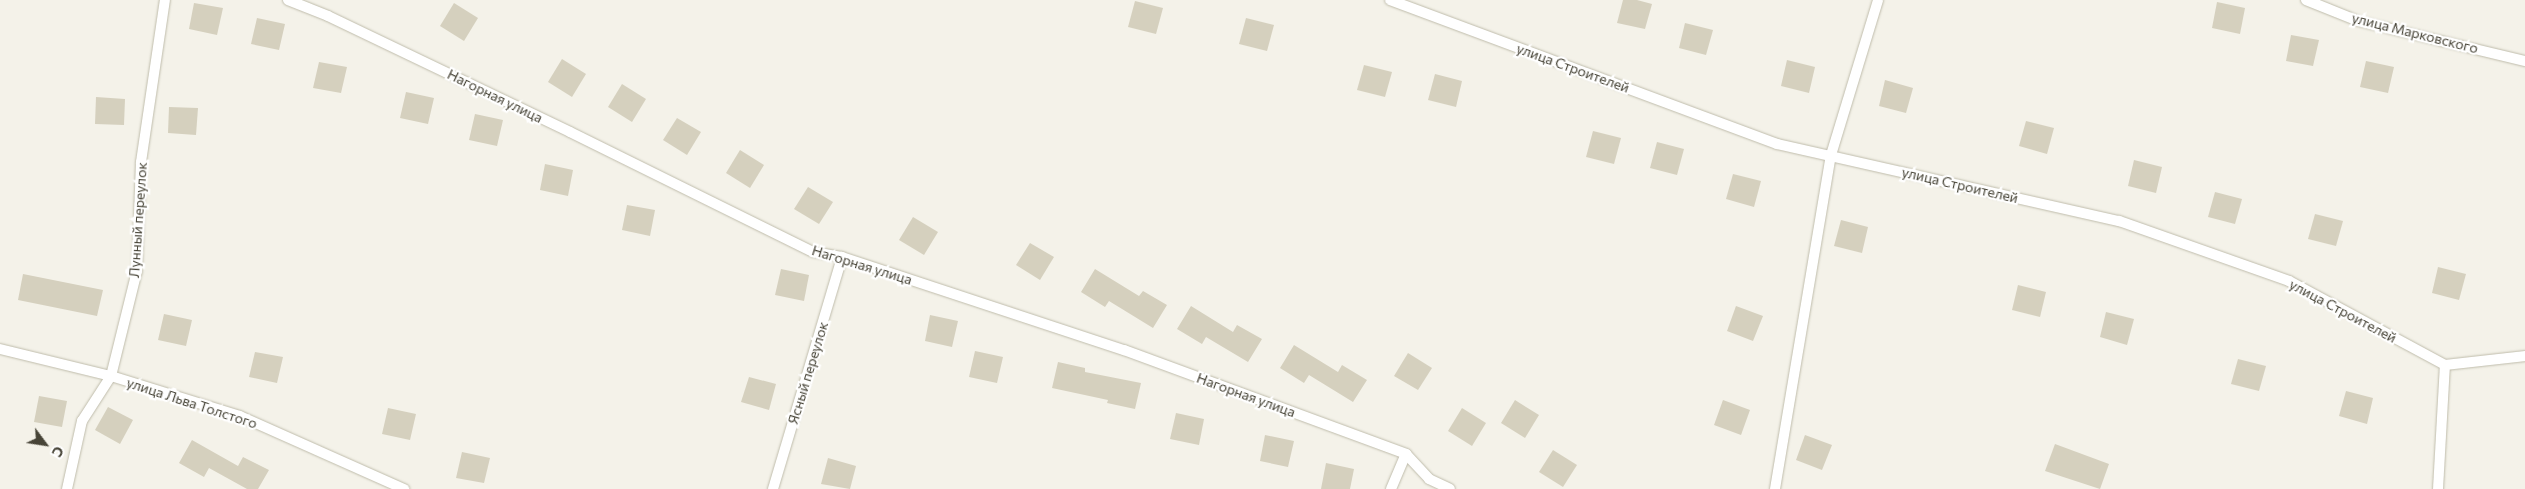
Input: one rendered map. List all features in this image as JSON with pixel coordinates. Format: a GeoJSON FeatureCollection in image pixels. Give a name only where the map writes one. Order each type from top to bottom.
{"type":"FeatureCollection","features":[{"type":"Feature","properties":{"kind":"lane","name":"Лунный переулок"},"geometry":{"type":"LineString","coordinates":[[67,489],[82,421],[111,376],[137,271],[141,162],[165,0]]}},
{"type":"Feature","properties":{"kind":"lane","name":"Нагорная улица"},"geometry":{"type":"LineString","coordinates":[[288,0],[328,16],[814,252],[842,257],[1124,350],[1406,454],[1429,479],[1450,489]]}},
{"type":"Feature","properties":{"kind":"lane","name":"улица Строителей"},"geometry":{"type":"LineString","coordinates":[[1390,0],[1777,144],[2119,221],[2289,281],[2445,365]]}},
{"type":"Feature","properties":{"kind":"lane"},"geometry":{"type":"LineString","coordinates":[[1775,489],[1831,155],[1878,0]]}},
{"type":"Feature","properties":{"kind":"lane","name":"улица Марковского"},"geometry":{"type":"LineString","coordinates":[[2306,0],[2358,21],[2525,61]]}},
{"type":"Feature","properties":{"kind":"lane","name":"Ясный переулок"},"geometry":{"type":"LineString","coordinates":[[773,489],[842,257]]}},
{"type":"Feature","properties":{"kind":"lane","name":"улица Льва Толстого"},"geometry":{"type":"LineString","coordinates":[[0,349],[111,376],[240,416],[404,489]]}},
{"type":"Feature","properties":{"kind":"lane"},"geometry":{"type":"LineString","coordinates":[[2438,489],[2445,365],[2525,356]]}},
{"type":"Feature","properties":{"kind":"lane"},"geometry":{"type":"LineString","coordinates":[[1391,489],[1406,454]]}},
{"type":"Feature","properties":{"kind":"building"},"geometry":{"type":"Polygon","coordinates":[[[1623,0],[1637,0],[1652,4],[1645,29],[1617,23],[1623,0]]]}},
{"type":"Feature","properties":{"kind":"building"},"geometry":{"type":"Polygon","coordinates":[[[1135,1],[1163,8],[1156,34],[1128,27],[1135,1]]]}},
{"type":"Feature","properties":{"kind":"building"},"geometry":{"type":"Polygon","coordinates":[[[2217,2],[2245,8],[2240,34],[2212,28],[2217,2]]]}},
{"type":"Feature","properties":{"kind":"building"},"geometry":{"type":"Polygon","coordinates":[[[194,3],[223,8],[217,35],[189,29],[194,3]]]}},
{"type":"Feature","properties":{"kind":"building"},"geometry":{"type":"Polygon","coordinates":[[[454,3],[478,18],[464,41],[440,26],[454,3]]]}},
{"type":"Feature","properties":{"kind":"building"},"geometry":{"type":"Polygon","coordinates":[[[257,18],[285,24],[279,50],[251,44],[257,18]]]}},
{"type":"Feature","properties":{"kind":"building"},"geometry":{"type":"Polygon","coordinates":[[[1246,18],[1274,25],[1267,51],[1239,44],[1246,18]]]}},
{"type":"Feature","properties":{"kind":"building"},"geometry":{"type":"Polygon","coordinates":[[[1685,23],[1713,30],[1706,55],[1679,48],[1685,23]]]}},
{"type":"Feature","properties":{"kind":"building"},"geometry":{"type":"Polygon","coordinates":[[[2291,35],[2319,40],[2313,66],[2286,61],[2291,35]]]}},
{"type":"Feature","properties":{"kind":"building"},"geometry":{"type":"Polygon","coordinates":[[[562,59],[586,74],[572,97],[548,82],[562,59]]]}},
{"type":"Feature","properties":{"kind":"building"},"geometry":{"type":"Polygon","coordinates":[[[1787,60],[1815,67],[1809,93],[1781,86],[1787,60]]]}},
{"type":"Feature","properties":{"kind":"building"},"geometry":{"type":"Polygon","coordinates":[[[2366,61],[2394,67],[2388,93],[2360,87],[2366,61]]]}},
{"type":"Feature","properties":{"kind":"building"},"geometry":{"type":"Polygon","coordinates":[[[319,62],[347,67],[341,93],[313,88],[319,62]]]}},
{"type":"Feature","properties":{"kind":"building"},"geometry":{"type":"Polygon","coordinates":[[[1364,65],[1392,72],[1385,97],[1357,90],[1364,65]]]}},
{"type":"Feature","properties":{"kind":"building"},"geometry":{"type":"Polygon","coordinates":[[[1435,74],[1462,81],[1456,107],[1428,100],[1435,74]]]}},
{"type":"Feature","properties":{"kind":"building"},"geometry":{"type":"Polygon","coordinates":[[[1885,80],[1913,88],[1906,113],[1879,106],[1885,80]]]}},
{"type":"Feature","properties":{"kind":"building"},"geometry":{"type":"Polygon","coordinates":[[[622,84],[646,99],[632,122],[608,107],[622,84]]]}},
{"type":"Feature","properties":{"kind":"building"},"geometry":{"type":"Polygon","coordinates":[[[406,92],[434,98],[428,124],[400,118],[406,92]]]}},
{"type":"Feature","properties":{"kind":"building"},"geometry":{"type":"Polygon","coordinates":[[[96,97],[125,99],[124,125],[95,124],[96,97]]]}},
{"type":"Feature","properties":{"kind":"building"},"geometry":{"type":"Polygon","coordinates":[[[169,107],[198,108],[196,135],[168,133],[169,107]]]}},
{"type":"Feature","properties":{"kind":"building"},"geometry":{"type":"Polygon","coordinates":[[[475,114],[503,120],[497,146],[469,140],[475,114]]]}},
{"type":"Feature","properties":{"kind":"building"},"geometry":{"type":"Polygon","coordinates":[[[677,118],[701,132],[687,155],[663,140],[677,118]]]}},
{"type":"Feature","properties":{"kind":"building"},"geometry":{"type":"Polygon","coordinates":[[[2026,121],[2054,128],[2047,154],[2019,146],[2026,121]]]}},
{"type":"Feature","properties":{"kind":"building"},"geometry":{"type":"Polygon","coordinates":[[[1593,131],[1621,138],[1614,164],[1586,157],[1593,131]]]}},
{"type":"Feature","properties":{"kind":"building"},"geometry":{"type":"Polygon","coordinates":[[[1657,142],[1684,149],[1677,175],[1650,168],[1657,142]]]}},
{"type":"Feature","properties":{"kind":"building"},"geometry":{"type":"Polygon","coordinates":[[[740,150],[764,165],[750,188],[726,173],[740,150]]]}},
{"type":"Feature","properties":{"kind":"building"},"geometry":{"type":"Polygon","coordinates":[[[2134,160],[2162,167],[2156,193],[2128,186],[2134,160]]]}},
{"type":"Feature","properties":{"kind":"building"},"geometry":{"type":"Polygon","coordinates":[[[545,164],[573,170],[568,196],[540,190],[545,164]]]}},
{"type":"Feature","properties":{"kind":"building"},"geometry":{"type":"Polygon","coordinates":[[[1733,174],[1761,181],[1754,207],[1726,199],[1733,174]]]}},
{"type":"Feature","properties":{"kind":"building"},"geometry":{"type":"Polygon","coordinates":[[[808,187],[833,202],[819,224],[794,209],[808,187]]]}},
{"type":"Feature","properties":{"kind":"building"},"geometry":{"type":"Polygon","coordinates":[[[2215,192],[2242,199],[2235,224],[2208,217],[2215,192]]]}},
{"type":"Feature","properties":{"kind":"building"},"geometry":{"type":"Polygon","coordinates":[[[627,205],[655,210],[650,236],[622,230],[627,205]]]}},
{"type":"Feature","properties":{"kind":"building"},"geometry":{"type":"Polygon","coordinates":[[[2315,214],[2343,221],[2336,246],[2308,239],[2315,214]]]}},
{"type":"Feature","properties":{"kind":"building"},"geometry":{"type":"Polygon","coordinates":[[[913,217],[938,232],[924,255],[899,240],[913,217]]]}},
{"type":"Feature","properties":{"kind":"building"},"geometry":{"type":"Polygon","coordinates":[[[1841,220],[1868,227],[1862,253],[1834,246],[1841,220]]]}},
{"type":"Feature","properties":{"kind":"building"},"geometry":{"type":"Polygon","coordinates":[[[1030,243],[1054,257],[1040,280],[1016,265],[1030,243]]]}},
{"type":"Feature","properties":{"kind":"building"},"geometry":{"type":"Polygon","coordinates":[[[2438,267],[2466,274],[2459,300],[2432,293],[2438,267]]]}},
{"type":"Feature","properties":{"kind":"building"},"geometry":{"type":"Polygon","coordinates":[[[781,269],[809,275],[804,301],[775,295],[781,269]]]}},
{"type":"Feature","properties":{"kind":"building"},"geometry":{"type":"Polygon","coordinates":[[[1095,269],[1139,296],[1143,291],[1167,305],[1153,328],[1109,301],[1105,307],[1081,292],[1095,269]]]}},
{"type":"Feature","properties":{"kind":"building"},"geometry":{"type":"Polygon","coordinates":[[[23,274],[103,290],[97,316],[18,300],[23,274]]]}},
{"type":"Feature","properties":{"kind":"building"},"geometry":{"type":"Polygon","coordinates":[[[2018,285],[2046,292],[2040,317],[2012,310],[2018,285]]]}},
{"type":"Feature","properties":{"kind":"building"},"geometry":{"type":"Polygon","coordinates":[[[1191,306],[1233,332],[1237,325],[1262,339],[1248,362],[1206,337],[1202,344],[1177,329],[1191,306]]]}},
{"type":"Feature","properties":{"kind":"building"},"geometry":{"type":"Polygon","coordinates":[[[1736,306],[1763,316],[1753,341],[1727,331],[1736,306]]]}},
{"type":"Feature","properties":{"kind":"building"},"geometry":{"type":"Polygon","coordinates":[[[2106,312],[2134,319],[2127,345],[2100,337],[2106,312]]]}},
{"type":"Feature","properties":{"kind":"building"},"geometry":{"type":"Polygon","coordinates":[[[164,314],[192,320],[186,346],[158,340],[164,314]]]}},
{"type":"Feature","properties":{"kind":"building"},"geometry":{"type":"Polygon","coordinates":[[[930,315],[958,321],[952,347],[925,341],[930,315]]]}},
{"type":"Feature","properties":{"kind":"building"},"geometry":{"type":"Polygon","coordinates":[[[1294,345],[1338,372],[1342,365],[1367,380],[1353,402],[1309,375],[1304,383],[1280,368],[1294,345]]]}},
{"type":"Feature","properties":{"kind":"building"},"geometry":{"type":"Polygon","coordinates":[[[975,351],[1003,357],[997,383],[969,377],[975,351]]]}},
{"type":"Feature","properties":{"kind":"building"},"geometry":{"type":"Polygon","coordinates":[[[255,352],[283,357],[277,383],[249,377],[255,352]]]}},
{"type":"Feature","properties":{"kind":"building"},"geometry":{"type":"Polygon","coordinates":[[[1408,353],[1432,368],[1418,390],[1394,376],[1408,353]]]}},
{"type":"Feature","properties":{"kind":"building"},"geometry":{"type":"Polygon","coordinates":[[[2238,359],[2266,366],[2259,391],[2231,384],[2238,359]]]}},
{"type":"Feature","properties":{"kind":"building"},"geometry":{"type":"Polygon","coordinates":[[[1058,362],[1085,368],[1085,372],[1141,383],[1135,409],[1107,403],[1108,400],[1052,388],[1058,362]]]}},
{"type":"Feature","properties":{"kind":"building"},"geometry":{"type":"Polygon","coordinates":[[[749,377],[776,384],[769,410],[741,402],[749,377]]]}},
{"type":"Feature","properties":{"kind":"building"},"geometry":{"type":"Polygon","coordinates":[[[2346,391],[2373,398],[2367,424],[2339,416],[2346,391]]]}},
{"type":"Feature","properties":{"kind":"building"},"geometry":{"type":"Polygon","coordinates":[[[39,396],[67,401],[62,427],[34,422],[39,396]]]}},
{"type":"Feature","properties":{"kind":"building"},"geometry":{"type":"Polygon","coordinates":[[[1515,400],[1539,415],[1525,438],[1501,423],[1515,400]]]}},
{"type":"Feature","properties":{"kind":"building"},"geometry":{"type":"Polygon","coordinates":[[[1723,400],[1750,410],[1741,435],[1714,425],[1723,400]]]}},
{"type":"Feature","properties":{"kind":"building"},"geometry":{"type":"Polygon","coordinates":[[[108,407],[133,420],[120,444],[95,430],[108,407]]]}},
{"type":"Feature","properties":{"kind":"building"},"geometry":{"type":"Polygon","coordinates":[[[388,408],[416,414],[410,440],[382,434],[388,408]]]}},
{"type":"Feature","properties":{"kind":"building"},"geometry":{"type":"Polygon","coordinates":[[[1462,408],[1486,423],[1472,446],[1448,431],[1462,408]]]}},
{"type":"Feature","properties":{"kind":"building"},"geometry":{"type":"Polygon","coordinates":[[[1176,413],[1204,419],[1199,445],[1170,439],[1176,413]]]}},
{"type":"Feature","properties":{"kind":"building"},"geometry":{"type":"Polygon","coordinates":[[[1265,435],[1294,441],[1288,467],[1260,461],[1265,435]]]}},
{"type":"Feature","properties":{"kind":"building"},"geometry":{"type":"Polygon","coordinates":[[[1805,435],[1832,445],[1822,470],[1796,460],[1805,435]]]}},
{"type":"Feature","properties":{"kind":"building"},"geometry":{"type":"Polygon","coordinates":[[[192,440],[238,466],[243,457],[269,470],[258,489],[247,489],[209,468],[204,477],[179,463],[192,440]]]}},
{"type":"Feature","properties":{"kind":"building"},"geometry":{"type":"Polygon","coordinates":[[[2055,444],[2109,464],[2100,489],[2045,471],[2055,444]]]}},
{"type":"Feature","properties":{"kind":"building"},"geometry":{"type":"Polygon","coordinates":[[[1553,450],[1577,465],[1563,487],[1539,472],[1553,450]]]}},
{"type":"Feature","properties":{"kind":"building"},"geometry":{"type":"Polygon","coordinates":[[[462,452],[490,458],[484,483],[456,478],[462,452]]]}},
{"type":"Feature","properties":{"kind":"building"},"geometry":{"type":"Polygon","coordinates":[[[828,458],[856,466],[850,489],[821,484],[828,458]]]}},
{"type":"Feature","properties":{"kind":"building"},"geometry":{"type":"Polygon","coordinates":[[[1326,463],[1354,469],[1350,489],[1321,489],[1326,463]]]}}]}
